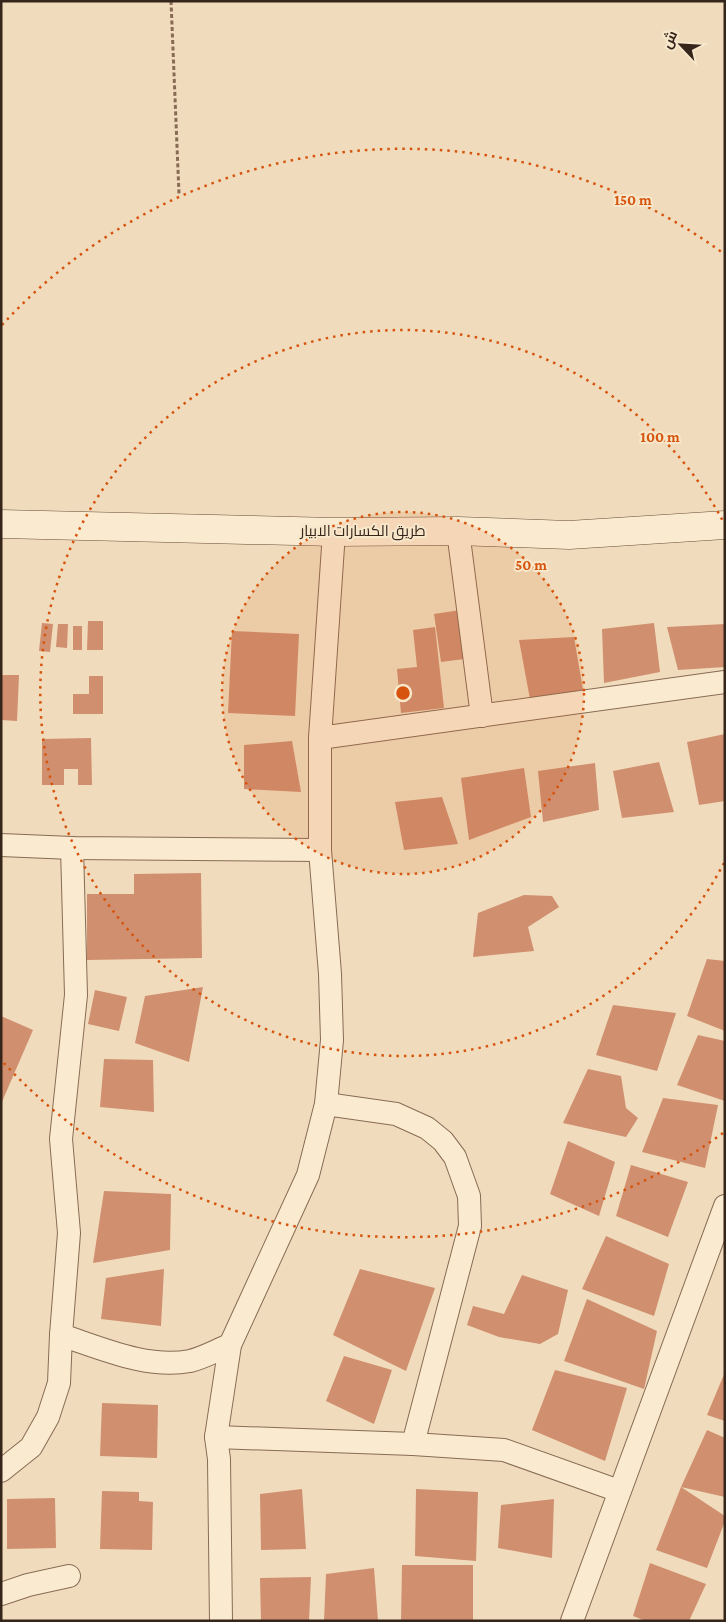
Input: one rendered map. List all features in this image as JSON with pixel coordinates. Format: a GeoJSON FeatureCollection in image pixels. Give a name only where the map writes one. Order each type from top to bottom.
{"type":"FeatureCollection","features":[{"type":"Feature","properties":{"kind":"street","name":"طريق الكسارات الابيار"},"geometry":{"type":"LineString","coordinates":[[1,524],[334,532],[458,531],[570,535],[723,528]]}},
{"type":"Feature","properties":{"kind":"street"},"geometry":{"type":"LineString","coordinates":[[458,531],[482,716]]}},
{"type":"Feature","properties":{"kind":"street"},"geometry":{"type":"LineString","coordinates":[[221,1621],[219,1459],[216,1437],[230,1345],[308,1175],[326,1104],[332,1040],[330,974],[320,850],[320,738],[334,532]]}},
{"type":"Feature","properties":{"kind":"street"},"geometry":{"type":"LineString","coordinates":[[320,738],[725,682]]}},
{"type":"Feature","properties":{"kind":"street"},"geometry":{"type":"LineString","coordinates":[[1,845],[72,848],[320,850]]}},
{"type":"Feature","properties":{"kind":"street"},"geometry":{"type":"LineString","coordinates":[[1,1471],[30,1447],[48,1417],[59,1383],[69,1233],[61,1139],[76,995],[72,848]]}},
{"type":"Feature","properties":{"kind":"street"},"geometry":{"type":"LineString","coordinates":[[326,1104],[396,1114],[427,1128],[443,1141],[455,1157],[469,1196],[470,1226],[413,1444]]}},
{"type":"Feature","properties":{"kind":"street"},"geometry":{"type":"LineString","coordinates":[[572,1621],[725,1206]]}},
{"type":"Feature","properties":{"kind":"street"},"geometry":{"type":"LineString","coordinates":[[61,1335],[130,1357],[169,1363],[191,1360],[230,1345]]}},
{"type":"Feature","properties":{"kind":"street"},"geometry":{"type":"LineString","coordinates":[[216,1437],[413,1444],[504,1450],[619,1491]]}},
{"type":"Feature","properties":{"kind":"street"},"geometry":{"type":"LineString","coordinates":[[1,1594],[28,1585],[69,1576]]}},
{"type":"Feature","properties":{"kind":"path"},"geometry":{"type":"LineString","coordinates":[[171,1],[179,194]]}},
{"type":"Feature","properties":{"kind":"building"},"geometry":{"type":"Polygon","coordinates":[[[467,609],[472,658],[441,662],[434,614],[467,609]]]}},
{"type":"Feature","properties":{"kind":"building"},"geometry":{"type":"Polygon","coordinates":[[[88,621],[103,621],[103,650],[87,650],[88,621]]]}},
{"type":"Feature","properties":{"kind":"building"},"geometry":{"type":"Polygon","coordinates":[[[42,623],[53,624],[50,652],[39,651],[42,623]]]}},
{"type":"Feature","properties":{"kind":"building"},"geometry":{"type":"Polygon","coordinates":[[[654,623],[660,672],[604,683],[602,629],[654,623]]]}},
{"type":"Feature","properties":{"kind":"building"},"geometry":{"type":"Polygon","coordinates":[[[58,624],[68,624],[67,648],[56,647],[58,624]]]}},
{"type":"Feature","properties":{"kind":"building"},"geometry":{"type":"Polygon","coordinates":[[[725,624],[725,667],[678,670],[667,627],[725,624]]]}},
{"type":"Feature","properties":{"kind":"building"},"geometry":{"type":"Polygon","coordinates":[[[73,626],[82,626],[82,650],[73,650],[73,626]]]}},
{"type":"Feature","properties":{"kind":"building"},"geometry":{"type":"Polygon","coordinates":[[[435,627],[444,708],[401,713],[397,669],[417,667],[413,630],[435,627]]]}},
{"type":"Feature","properties":{"kind":"building"},"geometry":{"type":"Polygon","coordinates":[[[232,631],[299,634],[295,716],[228,713],[232,631]]]}},
{"type":"Feature","properties":{"kind":"building"},"geometry":{"type":"Polygon","coordinates":[[[574,637],[583,690],[530,699],[519,640],[574,637]]]}},
{"type":"Feature","properties":{"kind":"building"},"geometry":{"type":"Polygon","coordinates":[[[1,675],[19,675],[17,721],[1,720],[1,675]]]}},
{"type":"Feature","properties":{"kind":"building"},"geometry":{"type":"Polygon","coordinates":[[[89,676],[103,676],[103,714],[73,714],[73,694],[89,694],[89,676]]]}},
{"type":"Feature","properties":{"kind":"building"},"geometry":{"type":"Polygon","coordinates":[[[725,734],[725,801],[699,805],[687,742],[725,734]]]}},
{"type":"Feature","properties":{"kind":"building"},"geometry":{"type":"Polygon","coordinates":[[[91,738],[92,785],[78,785],[78,769],[64,769],[64,785],[42,785],[42,739],[91,738]]]}},
{"type":"Feature","properties":{"kind":"building"},"geometry":{"type":"Polygon","coordinates":[[[292,741],[301,792],[244,789],[244,745],[292,741]]]}},
{"type":"Feature","properties":{"kind":"building"},"geometry":{"type":"Polygon","coordinates":[[[659,762],[674,812],[622,818],[613,771],[659,762]]]}},
{"type":"Feature","properties":{"kind":"building"},"geometry":{"type":"Polygon","coordinates":[[[595,763],[599,810],[543,822],[538,771],[595,763]]]}},
{"type":"Feature","properties":{"kind":"building"},"geometry":{"type":"Polygon","coordinates":[[[524,768],[531,817],[469,840],[461,778],[524,768]]]}},
{"type":"Feature","properties":{"kind":"building"},"geometry":{"type":"Polygon","coordinates":[[[442,797],[458,844],[404,850],[395,802],[442,797]]]}},
{"type":"Feature","properties":{"kind":"building"},"geometry":{"type":"Polygon","coordinates":[[[201,873],[202,958],[87,960],[87,894],[134,894],[134,874],[201,873]]]}},
{"type":"Feature","properties":{"kind":"building"},"geometry":{"type":"Polygon","coordinates":[[[524,895],[552,896],[559,907],[528,927],[534,951],[473,957],[478,913],[524,895]]]}},
{"type":"Feature","properties":{"kind":"building"},"geometry":{"type":"Polygon","coordinates":[[[707,959],[725,961],[725,1031],[687,1016],[707,959]]]}},
{"type":"Feature","properties":{"kind":"building"},"geometry":{"type":"Polygon","coordinates":[[[203,987],[189,1062],[135,1043],[145,996],[203,987]]]}},
{"type":"Feature","properties":{"kind":"building"},"geometry":{"type":"Polygon","coordinates":[[[95,990],[127,997],[119,1031],[88,1024],[95,990]]]}},
{"type":"Feature","properties":{"kind":"building"},"geometry":{"type":"Polygon","coordinates":[[[613,1005],[676,1013],[657,1071],[596,1055],[613,1005]]]}},
{"type":"Feature","properties":{"kind":"building"},"geometry":{"type":"Polygon","coordinates":[[[1,1016],[33,1030],[1,1104],[1,1016]]]}},
{"type":"Feature","properties":{"kind":"building"},"geometry":{"type":"Polygon","coordinates":[[[698,1035],[725,1041],[725,1101],[677,1085],[698,1035]]]}},
{"type":"Feature","properties":{"kind":"building"},"geometry":{"type":"Polygon","coordinates":[[[104,1059],[153,1060],[154,1112],[100,1107],[104,1059]]]}},
{"type":"Feature","properties":{"kind":"building"},"geometry":{"type":"Polygon","coordinates":[[[588,1069],[621,1076],[626,1108],[638,1118],[626,1137],[563,1123],[588,1069]]]}},
{"type":"Feature","properties":{"kind":"building"},"geometry":{"type":"Polygon","coordinates":[[[663,1098],[718,1105],[705,1168],[642,1152],[663,1098]]]}},
{"type":"Feature","properties":{"kind":"building"},"geometry":{"type":"Polygon","coordinates":[[[568,1141],[615,1162],[599,1216],[550,1194],[568,1141]]]}},
{"type":"Feature","properties":{"kind":"building"},"geometry":{"type":"Polygon","coordinates":[[[631,1165],[688,1182],[668,1237],[616,1216],[631,1165]]]}},
{"type":"Feature","properties":{"kind":"building"},"geometry":{"type":"Polygon","coordinates":[[[104,1191],[171,1194],[170,1250],[93,1263],[104,1191]]]}},
{"type":"Feature","properties":{"kind":"building"},"geometry":{"type":"Polygon","coordinates":[[[606,1236],[669,1264],[654,1316],[582,1289],[606,1236]]]}},
{"type":"Feature","properties":{"kind":"building"},"geometry":{"type":"Polygon","coordinates":[[[164,1269],[161,1326],[101,1319],[106,1278],[164,1269]]]}},
{"type":"Feature","properties":{"kind":"building"},"geometry":{"type":"Polygon","coordinates":[[[360,1269],[435,1288],[406,1371],[333,1335],[360,1269]]]}},
{"type":"Feature","properties":{"kind":"building"},"geometry":{"type":"Polygon","coordinates":[[[522,1275],[568,1290],[558,1334],[540,1344],[499,1337],[467,1325],[473,1306],[504,1314],[522,1275]]]}},
{"type":"Feature","properties":{"kind":"building"},"geometry":{"type":"Polygon","coordinates":[[[587,1299],[657,1331],[644,1389],[564,1361],[587,1299]]]}},
{"type":"Feature","properties":{"kind":"building"},"geometry":{"type":"Polygon","coordinates":[[[344,1356],[392,1370],[374,1424],[326,1401],[344,1356]]]}},
{"type":"Feature","properties":{"kind":"building"},"geometry":{"type":"Polygon","coordinates":[[[555,1370],[627,1388],[605,1461],[532,1430],[555,1370]]]}},
{"type":"Feature","properties":{"kind":"building"},"geometry":{"type":"Polygon","coordinates":[[[725,1372],[725,1421],[707,1415],[725,1372]]]}},
{"type":"Feature","properties":{"kind":"building"},"geometry":{"type":"Polygon","coordinates":[[[102,1403],[158,1405],[157,1458],[100,1456],[102,1403]]]}},
{"type":"Feature","properties":{"kind":"building"},"geometry":{"type":"Polygon","coordinates":[[[707,1430],[725,1438],[725,1497],[681,1487],[707,1430]]]}},
{"type":"Feature","properties":{"kind":"building"},"geometry":{"type":"Polygon","coordinates":[[[681,1487],[725,1516],[725,1521],[707,1568],[656,1550],[681,1487]]]}},
{"type":"Feature","properties":{"kind":"building"},"geometry":{"type":"Polygon","coordinates":[[[302,1489],[306,1549],[261,1550],[260,1494],[302,1489]]]}},
{"type":"Feature","properties":{"kind":"building"},"geometry":{"type":"Polygon","coordinates":[[[416,1489],[478,1492],[476,1561],[415,1556],[416,1489]]]}},
{"type":"Feature","properties":{"kind":"building"},"geometry":{"type":"Polygon","coordinates":[[[102,1491],[139,1492],[139,1501],[153,1502],[152,1550],[100,1549],[102,1491]]]}},
{"type":"Feature","properties":{"kind":"building"},"geometry":{"type":"Polygon","coordinates":[[[55,1498],[56,1548],[7,1549],[7,1499],[55,1498]]]}},
{"type":"Feature","properties":{"kind":"building"},"geometry":{"type":"Polygon","coordinates":[[[554,1499],[552,1558],[498,1548],[501,1505],[554,1499]]]}},
{"type":"Feature","properties":{"kind":"building"},"geometry":{"type":"Polygon","coordinates":[[[650,1563],[706,1584],[689,1621],[646,1621],[633,1616],[650,1563]]]}},
{"type":"Feature","properties":{"kind":"building"},"geometry":{"type":"Polygon","coordinates":[[[402,1565],[473,1565],[473,1621],[401,1621],[402,1565]]]}},
{"type":"Feature","properties":{"kind":"building"},"geometry":{"type":"Polygon","coordinates":[[[374,1568],[378,1621],[324,1621],[326,1574],[374,1568]]]}},
{"type":"Feature","properties":{"kind":"building"},"geometry":{"type":"Polygon","coordinates":[[[311,1577],[309,1621],[261,1621],[260,1578],[311,1577]]]}}]}
